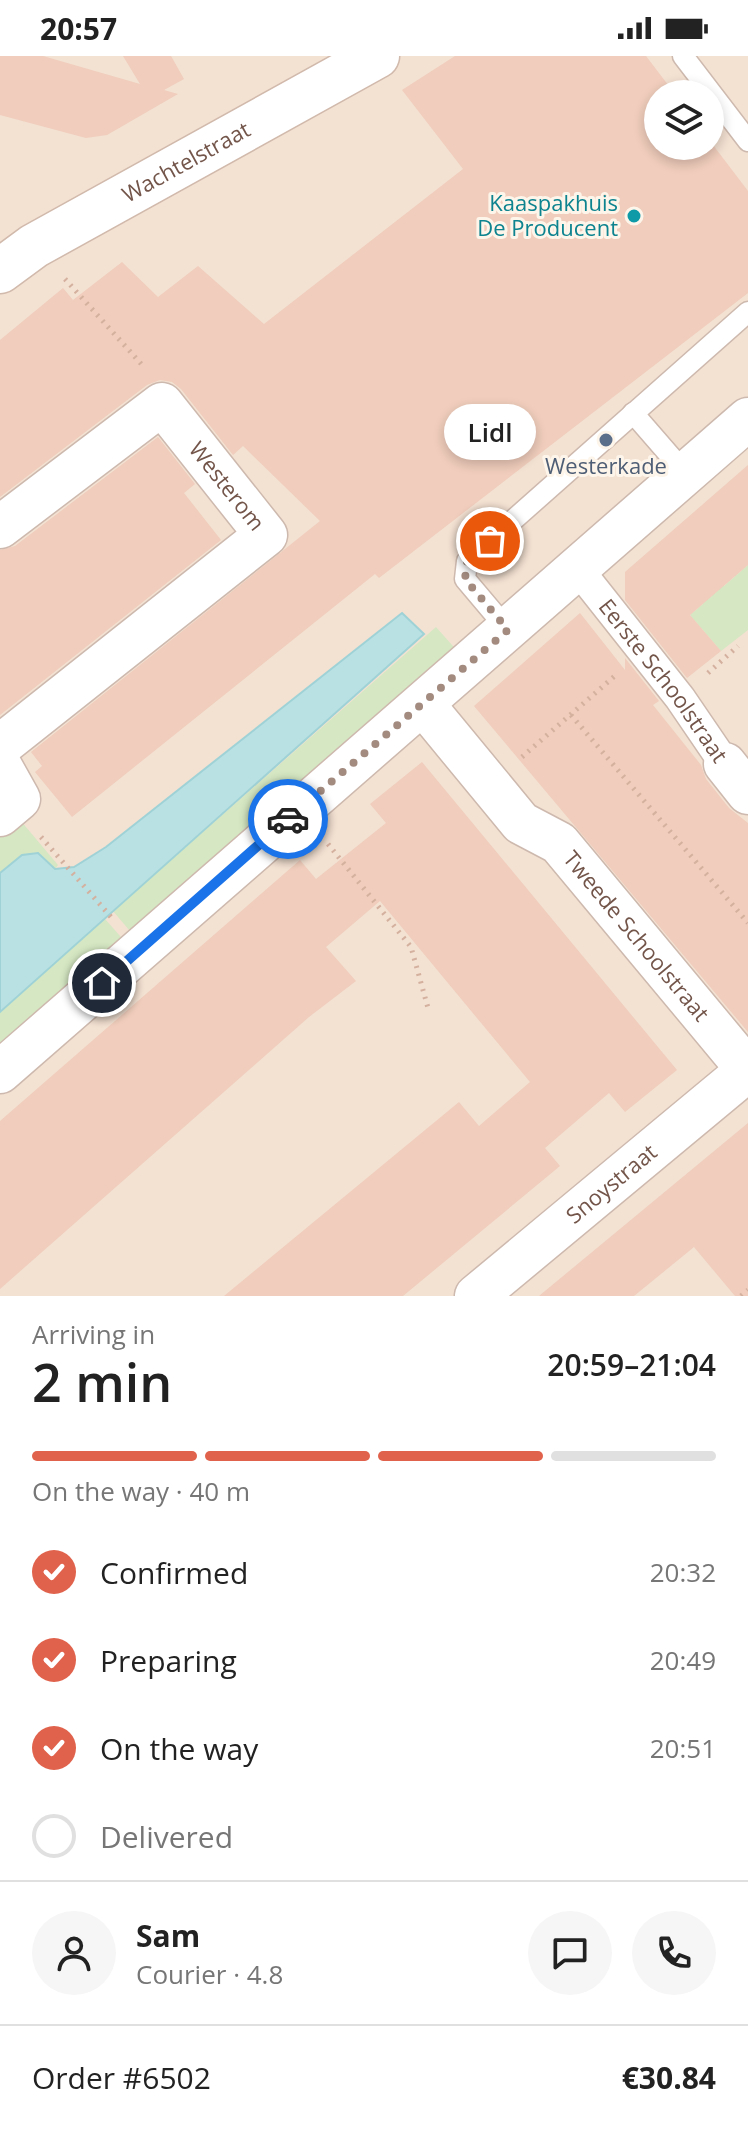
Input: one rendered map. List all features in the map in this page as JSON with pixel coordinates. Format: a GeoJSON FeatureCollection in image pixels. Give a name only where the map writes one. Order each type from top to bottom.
{"type":"FeatureCollection","features":[{"type":"Feature","properties":{"kind":"main road","name":"Wachtelstraat"},"geometry":{"type":"LineString","coordinates":[[0,271],[34,246],[377,56]]}},
{"type":"Feature","properties":{"kind":"street"},"geometry":{"type":"LineString","coordinates":[[0,527],[162,404]]}},
{"type":"Feature","properties":{"kind":"street","name":"Westerom"},"geometry":{"type":"LineString","coordinates":[[0,746],[266,535],[162,404]]}},
{"type":"Feature","properties":{"kind":"street"},"geometry":{"type":"LineString","coordinates":[[0,1072],[748,419]]}},
{"type":"Feature","properties":{"kind":"street","name":"Eerste Schoolstraat"},"geometry":{"type":"LineString","coordinates":[[577,568],[644,650],[736,778]]}},
{"type":"Feature","properties":{"kind":"street","name":"Tweede Schoolstraat"},"geometry":{"type":"LineString","coordinates":[[423,704],[521,823],[559,843],[748,1070]]}},
{"type":"Feature","properties":{"kind":"street","name":"Snoystraat"},"geometry":{"type":"LineString","coordinates":[[476,1296],[748,1070]]}},
{"type":"Feature","properties":{"kind":"lane"},"geometry":{"type":"LineString","coordinates":[[683,56],[748,141]]}},
{"type":"Feature","properties":{"kind":"lane"},"geometry":{"type":"LineString","coordinates":[[508,630],[465,579],[467,561],[748,312]]}},
{"type":"Feature","properties":{"kind":"lane"},"geometry":{"type":"LineString","coordinates":[[633,413],[686,474]]}},
{"type":"Feature","properties":{"kind":"path"},"geometry":{"type":"LineString","coordinates":[[34,246],[152,375],[162,404]]}},
{"type":"Feature","properties":{"kind":"path"},"geometry":{"type":"LineString","coordinates":[[491,784],[644,650]]}},
{"type":"Feature","properties":{"kind":"path"},"geometry":{"type":"LineString","coordinates":[[571,715],[748,923]]}},
{"type":"Feature","properties":{"kind":"path"},"geometry":{"type":"LineString","coordinates":[[299,810],[411,947],[428,1008]]}},
{"type":"Feature","properties":{"kind":"path"},"geometry":{"type":"LineString","coordinates":[[61,860],[120,926]]}},
{"type":"Feature","properties":{"kind":"path"},"geometry":{"type":"LineString","coordinates":[[741,1296],[748,1290]]}},
{"type":"Feature","properties":{"kind":"shaded area"},"geometry":{"type":"Polygon","coordinates":[[[0,56],[748,56],[748,1296],[0,1296],[0,56]]]}},
{"type":"Feature","properties":{"kind":"green space"},"geometry":{"type":"Polygon","coordinates":[[[748,565],[748,630],[721,651],[690,615],[703,604],[708,566],[724,586],[748,565]]]}},
{"type":"Feature","properties":{"kind":"green space"},"geometry":{"type":"Polygon","coordinates":[[[436,627],[460,654],[135,937],[113,911],[436,627]]]}},
{"type":"Feature","properties":{"kind":"green space"},"geometry":{"type":"Polygon","coordinates":[[[20,820],[58,865],[55,869],[38,853],[23,855],[0,873],[0,837],[20,820]]]}},
{"type":"Feature","properties":{"kind":"green space"},"geometry":{"type":"Polygon","coordinates":[[[105,919],[128,945],[0,1055],[0,1012],[105,919]]]}},
{"type":"Feature","properties":{"kind":"water"},"geometry":{"type":"Polygon","coordinates":[[[402,613],[424,634],[0,1012],[0,873],[22,855],[38,853],[55,869],[74,867],[106,847],[402,613]]]}},
{"type":"Feature","properties":{"kind":"building"},"geometry":{"type":"Polygon","coordinates":[[[0,56],[43,56],[140,84],[123,56],[171,56],[184,79],[164,90],[178,94],[107,135],[86,138],[0,115],[0,56]]]}},
{"type":"Feature","properties":{"kind":"building"},"geometry":{"type":"Polygon","coordinates":[[[455,56],[646,56],[664,80],[644,80],[644,160],[724,159],[748,191],[748,293],[379,578],[375,574],[72,817],[35,772],[42,766],[31,752],[320,521],[243,446],[233,455],[181,389],[172,382],[160,380],[147,385],[0,497],[0,340],[63,288],[73,300],[122,262],[158,297],[198,266],[264,324],[463,169],[402,90],[455,56]]]}},
{"type":"Feature","properties":{"kind":"building"},"geometry":{"type":"Polygon","coordinates":[[[158,437],[195,484],[184,493],[221,540],[0,715],[0,550],[15,546],[158,437]]]}},
{"type":"Feature","properties":{"kind":"building"},"geometry":{"type":"Polygon","coordinates":[[[748,465],[748,565],[690,615],[721,651],[687,678],[625,600],[625,572],[748,465]]]}},
{"type":"Feature","properties":{"kind":"building"},"geometry":{"type":"Polygon","coordinates":[[[580,613],[625,670],[625,658],[659,701],[653,705],[701,765],[706,779],[729,808],[748,823],[748,1032],[474,706],[580,613]]]}},
{"type":"Feature","properties":{"kind":"building"},"geometry":{"type":"Polygon","coordinates":[[[422,762],[677,1070],[625,1112],[609,1093],[545,1148],[560,1166],[403,1296],[224,1296],[459,1102],[479,1126],[530,1082],[380,901],[326,947],[356,981],[309,1017],[0,1289],[0,1121],[300,860],[316,879],[386,823],[370,804],[422,762]]]}},
{"type":"Feature","properties":{"kind":"building"},"geometry":{"type":"Polygon","coordinates":[[[748,1123],[748,1296],[735,1296],[694,1247],[634,1296],[539,1296],[748,1123]]]}},
{"type":"Feature","properties":{"kind":"way so far"},"geometry":{"type":"LineString","coordinates":[[288,819],[508,630],[465,579],[467,561],[490,541]]}},
{"type":"Feature","properties":{"kind":"place","name":"Kaaspakhuis De Producent"},"geometry":{"type":"Point","coordinates":[634,216]}},
{"type":"Feature","properties":{"kind":"place","name":"Westerkade"},"geometry":{"type":"Point","coordinates":[606,440]}},
{"type":"Feature","properties":{"kind":"place","name":"Lidl"},"geometry":{"type":"Point","coordinates":[490,541]}},
{"type":"Feature","properties":{"kind":"route"},"geometry":{"type":"LineString","coordinates":[[102,983],[288,819]]}}]}
